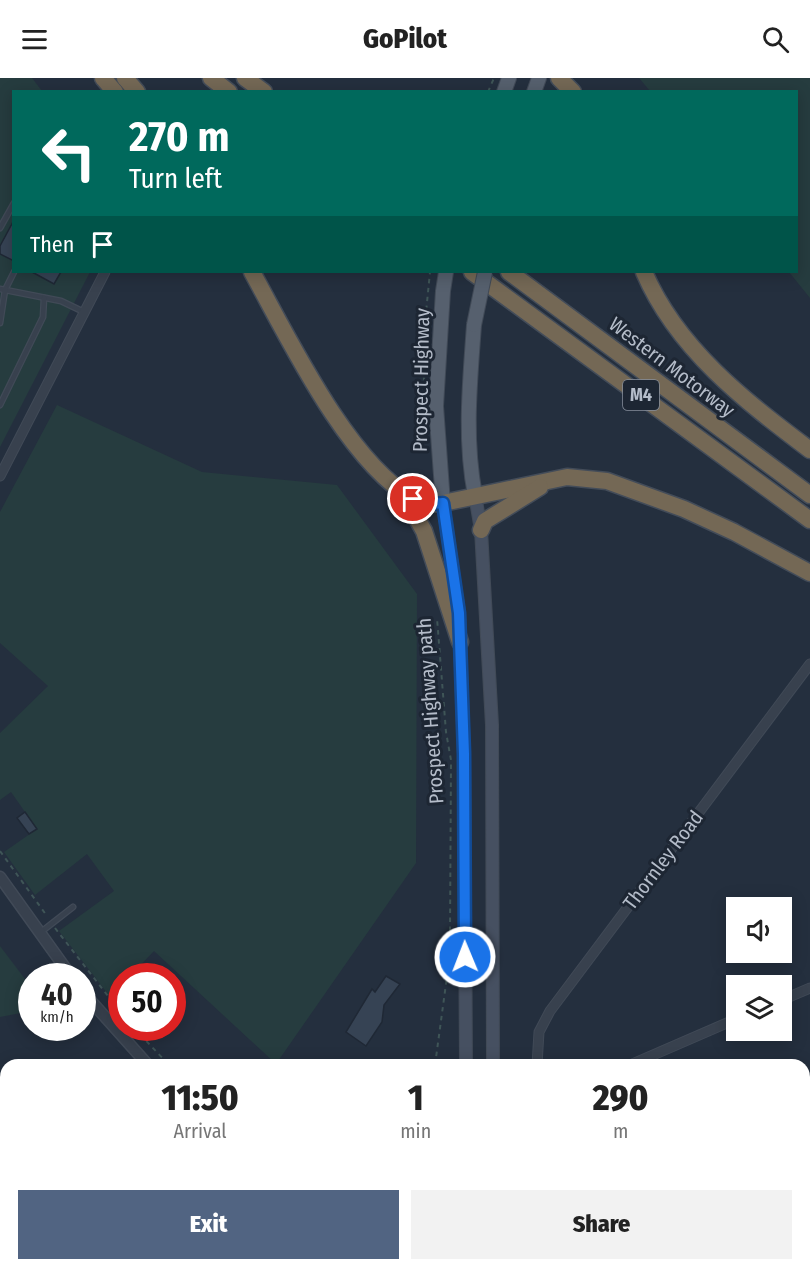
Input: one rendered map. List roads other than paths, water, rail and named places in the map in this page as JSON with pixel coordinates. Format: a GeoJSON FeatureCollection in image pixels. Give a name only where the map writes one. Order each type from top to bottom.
{"type":"FeatureCollection","features":[{"type":"Feature","properties":{"kind":"highway"},"geometry":{"type":"LineString","coordinates":[[103,78],[113,90]]}},
{"type":"Feature","properties":{"kind":"highway"},"geometry":{"type":"LineString","coordinates":[[125,78],[135,90]]}},
{"type":"Feature","properties":{"kind":"highway"},"geometry":{"type":"LineString","coordinates":[[211,78],[226,90]]}},
{"type":"Feature","properties":{"kind":"highway"},"geometry":{"type":"LineString","coordinates":[[245,78],[261,90]]}},
{"type":"Feature","properties":{"kind":"highway"},"geometry":{"type":"LineString","coordinates":[[559,78],[573,90]]}},
{"type":"Feature","properties":{"kind":"highway"},"geometry":{"type":"LineString","coordinates":[[253,273],[319,392],[375,467],[402,491],[421,502],[443,503],[549,481],[585,477],[632,489],[734,532],[810,573]]}},
{"type":"Feature","properties":{"kind":"highway","name":"Western Motorway"},"geometry":{"type":"LineString","coordinates":[[473,273],[810,520]]}},
{"type":"Feature","properties":{"kind":"highway","name":"Western Motorway"},"geometry":{"type":"LineString","coordinates":[[510,273],[810,495]]}},
{"type":"Feature","properties":{"kind":"highway"},"geometry":{"type":"LineString","coordinates":[[645,273],[684,337],[725,383],[754,409],[810,450]]}},
{"type":"Feature","properties":{"kind":"highway"},"geometry":{"type":"LineString","coordinates":[[754,409],[784,417],[810,436]]}},
{"type":"Feature","properties":{"kind":"highway"},"geometry":{"type":"LineString","coordinates":[[481,530],[485,521],[549,481]]}},
{"type":"Feature","properties":{"kind":"highway"},"geometry":{"type":"LineString","coordinates":[[402,491],[424,531],[460,642]]}},
{"type":"Feature","properties":{"kind":"main road","name":"Prospect Highway"},"geometry":{"type":"LineString","coordinates":[[446,273],[442,291],[436,406],[443,503],[459,613],[464,754],[466,1059]]}},
{"type":"Feature","properties":{"kind":"main road"},"geometry":{"type":"LineString","coordinates":[[485,273],[474,325],[468,426],[469,465],[481,530],[492,725],[493,1059]]}},
{"type":"Feature","properties":{"kind":"street"},"geometry":{"type":"LineString","coordinates":[[0,476],[104,273]]}},
{"type":"Feature","properties":{"kind":"street","name":"Thornley Road"},"geometry":{"type":"LineString","coordinates":[[537,1059],[539,1032],[550,1011],[810,664]]}},
{"type":"Feature","properties":{"kind":"street"},"geometry":{"type":"LineString","coordinates":[[0,877],[61,963]]}},
{"type":"Feature","properties":{"kind":"street"},"geometry":{"type":"LineString","coordinates":[[792,996],[810,988]]}},
{"type":"Feature","properties":{"kind":"street"},"geometry":{"type":"LineString","coordinates":[[96,1007],[143,1059]]}},
{"type":"Feature","properties":{"kind":"street"},"geometry":{"type":"LineString","coordinates":[[644,1059],[726,1023]]}},
{"type":"Feature","properties":{"kind":"lane"},"geometry":{"type":"LineString","coordinates":[[0,228],[12,207]]}},
{"type":"Feature","properties":{"kind":"lane"},"geometry":{"type":"LineString","coordinates":[[0,323],[2,290],[14,273]]}},
{"type":"Feature","properties":{"kind":"lane"},"geometry":{"type":"LineString","coordinates":[[2,290],[61,301],[84,312]]}},
{"type":"Feature","properties":{"kind":"lane"},"geometry":{"type":"LineString","coordinates":[[0,405],[43,317],[44,298]]}},
{"type":"Feature","properties":{"kind":"lane"},"geometry":{"type":"LineString","coordinates":[[39,933],[73,908]]}}]}
